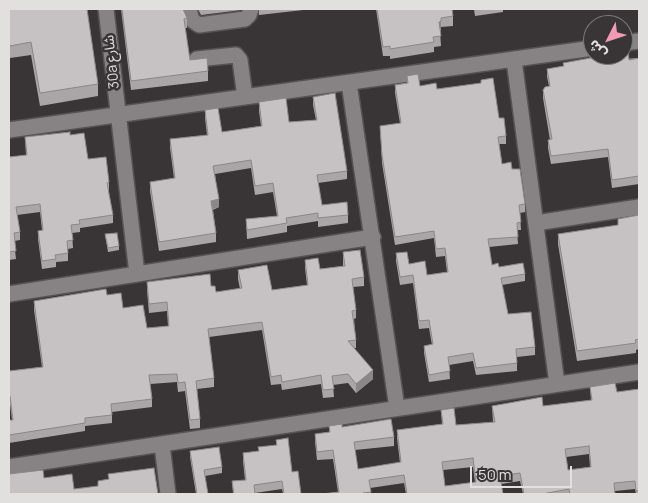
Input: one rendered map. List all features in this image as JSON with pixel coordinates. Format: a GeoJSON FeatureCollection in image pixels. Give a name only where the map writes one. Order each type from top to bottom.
{"type":"FeatureCollection","features":[{"type":"Feature","properties":{"kind":"street","name":"30a شارع"},"geometry":{"type":"LineString","coordinates":[[106,9],[136,274]]}},
{"type":"Feature","properties":{"kind":"street"},"geometry":{"type":"LineString","coordinates":[[189,9],[192,20],[199,25],[245,19],[251,9]]}},
{"type":"Feature","properties":{"kind":"street"},"geometry":{"type":"LineString","coordinates":[[9,130],[583,50]]}},
{"type":"Feature","properties":{"kind":"street"},"geometry":{"type":"LineString","coordinates":[[197,59],[236,55],[240,60],[245,97]]}},
{"type":"Feature","properties":{"kind":"street"},"geometry":{"type":"LineString","coordinates":[[514,60],[557,384]]}},
{"type":"Feature","properties":{"kind":"street"},"geometry":{"type":"LineString","coordinates":[[349,82],[397,408]]}},
{"type":"Feature","properties":{"kind":"street"},"geometry":{"type":"LineString","coordinates":[[536,223],[639,208]]}},
{"type":"Feature","properties":{"kind":"street"},"geometry":{"type":"LineString","coordinates":[[9,294],[373,237]]}},
{"type":"Feature","properties":{"kind":"street"},"geometry":{"type":"LineString","coordinates":[[9,467],[639,372]]}},
{"type":"Feature","properties":{"kind":"street"},"geometry":{"type":"LineString","coordinates":[[162,445],[168,494]]}},
{"type":"Feature","properties":{"kind":"building"},"geometry":{"type":"Polygon","coordinates":[[[9,9],[87,9],[98,84],[40,93],[31,42],[10,46],[9,9]]]}},
{"type":"Feature","properties":{"kind":"building"},"geometry":{"type":"Polygon","coordinates":[[[122,9],[183,9],[187,18],[184,19],[190,60],[207,58],[208,71],[131,81],[122,9]]]}},
{"type":"Feature","properties":{"kind":"building"},"geometry":{"type":"Polygon","coordinates":[[[377,9],[452,9],[453,16],[441,18],[439,22],[441,36],[433,37],[434,42],[390,49],[390,46],[383,47],[377,9]]]}},
{"type":"Feature","properties":{"kind":"building"},"geometry":{"type":"Polygon","coordinates":[[[639,58],[639,176],[612,180],[608,149],[551,156],[548,140],[552,139],[543,90],[545,87],[550,86],[547,69],[564,66],[563,63],[583,59],[583,65],[633,65],[633,59],[639,58]]]}},
{"type":"Feature","properties":{"kind":"building"},"geometry":{"type":"Polygon","coordinates":[[[418,74],[420,86],[436,83],[437,89],[481,83],[481,80],[493,78],[499,118],[504,118],[506,136],[498,137],[502,164],[511,162],[512,169],[520,169],[525,204],[519,205],[521,222],[517,223],[518,237],[488,239],[492,265],[498,263],[499,267],[523,263],[525,274],[501,278],[508,314],[531,312],[535,347],[516,349],[517,363],[476,368],[473,353],[448,357],[450,371],[429,375],[424,346],[433,344],[429,320],[419,321],[413,275],[400,277],[396,253],[407,252],[409,264],[425,261],[427,275],[448,272],[445,248],[436,249],[434,231],[395,237],[382,155],[380,126],[401,123],[395,85],[408,83],[407,76],[418,74]]]}},
{"type":"Feature","properties":{"kind":"building"},"geometry":{"type":"Polygon","coordinates":[[[335,93],[347,171],[317,175],[322,205],[347,202],[348,215],[318,218],[318,213],[286,218],[287,223],[247,230],[246,219],[278,216],[273,183],[255,186],[251,160],[213,166],[219,199],[211,201],[216,233],[159,242],[150,182],[175,178],[170,139],[208,135],[205,110],[218,108],[222,132],[262,126],[259,102],[286,98],[289,122],[317,120],[313,97],[335,93]]]}},
{"type":"Feature","properties":{"kind":"building"},"geometry":{"type":"Polygon","coordinates":[[[70,132],[70,135],[84,133],[88,159],[106,157],[109,182],[107,183],[113,215],[79,220],[80,224],[71,225],[73,240],[67,241],[68,253],[55,255],[56,259],[42,261],[38,231],[43,230],[40,204],[16,207],[20,232],[14,233],[16,251],[9,252],[9,157],[27,155],[25,137],[70,132]]]}},
{"type":"Feature","properties":{"kind":"building"},"geometry":{"type":"Polygon","coordinates":[[[639,215],[639,339],[635,340],[636,343],[577,351],[558,234],[618,225],[618,219],[639,215]]]}},
{"type":"Feature","properties":{"kind":"building"},"geometry":{"type":"Polygon","coordinates":[[[117,233],[119,246],[108,248],[105,234],[117,233]]]}},
{"type":"Feature","properties":{"kind":"building"},"geometry":{"type":"Polygon","coordinates":[[[360,250],[364,277],[352,279],[356,310],[352,311],[356,340],[348,341],[373,370],[356,384],[348,374],[332,376],[334,389],[323,390],[321,375],[282,382],[281,375],[271,377],[262,322],[208,329],[214,378],[196,381],[200,419],[190,420],[185,382],[178,383],[177,374],[149,375],[152,399],[111,404],[112,415],[85,418],[85,423],[9,435],[9,420],[13,420],[9,396],[9,371],[43,367],[34,301],[106,289],[107,295],[121,293],[123,308],[143,305],[147,328],[169,326],[167,302],[149,304],[147,282],[210,274],[211,286],[215,286],[216,292],[242,288],[238,270],[267,265],[272,290],[308,285],[305,260],[318,258],[320,269],[345,266],[343,252],[360,250]]]}},
{"type":"Feature","properties":{"kind":"building"},"geometry":{"type":"Polygon","coordinates":[[[615,383],[617,392],[639,389],[639,490],[636,491],[635,481],[614,483],[615,494],[570,494],[569,489],[542,494],[524,494],[520,473],[500,476],[503,494],[407,494],[404,475],[369,480],[371,492],[363,494],[322,494],[339,492],[333,450],[317,452],[315,434],[330,432],[329,426],[342,424],[342,427],[391,419],[394,437],[354,442],[358,469],[401,462],[397,430],[443,424],[441,410],[454,408],[456,425],[495,422],[492,406],[542,397],[543,406],[592,400],[590,387],[615,383]],[[589,446],[565,449],[568,470],[591,467],[589,446]],[[473,458],[442,462],[445,486],[476,482],[473,458]]]}},
{"type":"Feature","properties":{"kind":"building"},"geometry":{"type":"Polygon","coordinates":[[[288,438],[292,472],[298,471],[301,494],[284,494],[282,481],[254,485],[255,494],[234,494],[232,481],[246,480],[243,453],[259,451],[258,447],[277,445],[276,440],[288,438]]]}},
{"type":"Feature","properties":{"kind":"building"},"geometry":{"type":"Polygon","coordinates":[[[219,447],[222,467],[204,470],[208,494],[197,494],[190,451],[219,447]]]}},
{"type":"Feature","properties":{"kind":"building"},"geometry":{"type":"Polygon","coordinates":[[[154,468],[158,494],[9,494],[9,474],[43,470],[44,478],[72,474],[74,489],[98,486],[98,481],[109,479],[108,474],[154,468]]]}}]}
